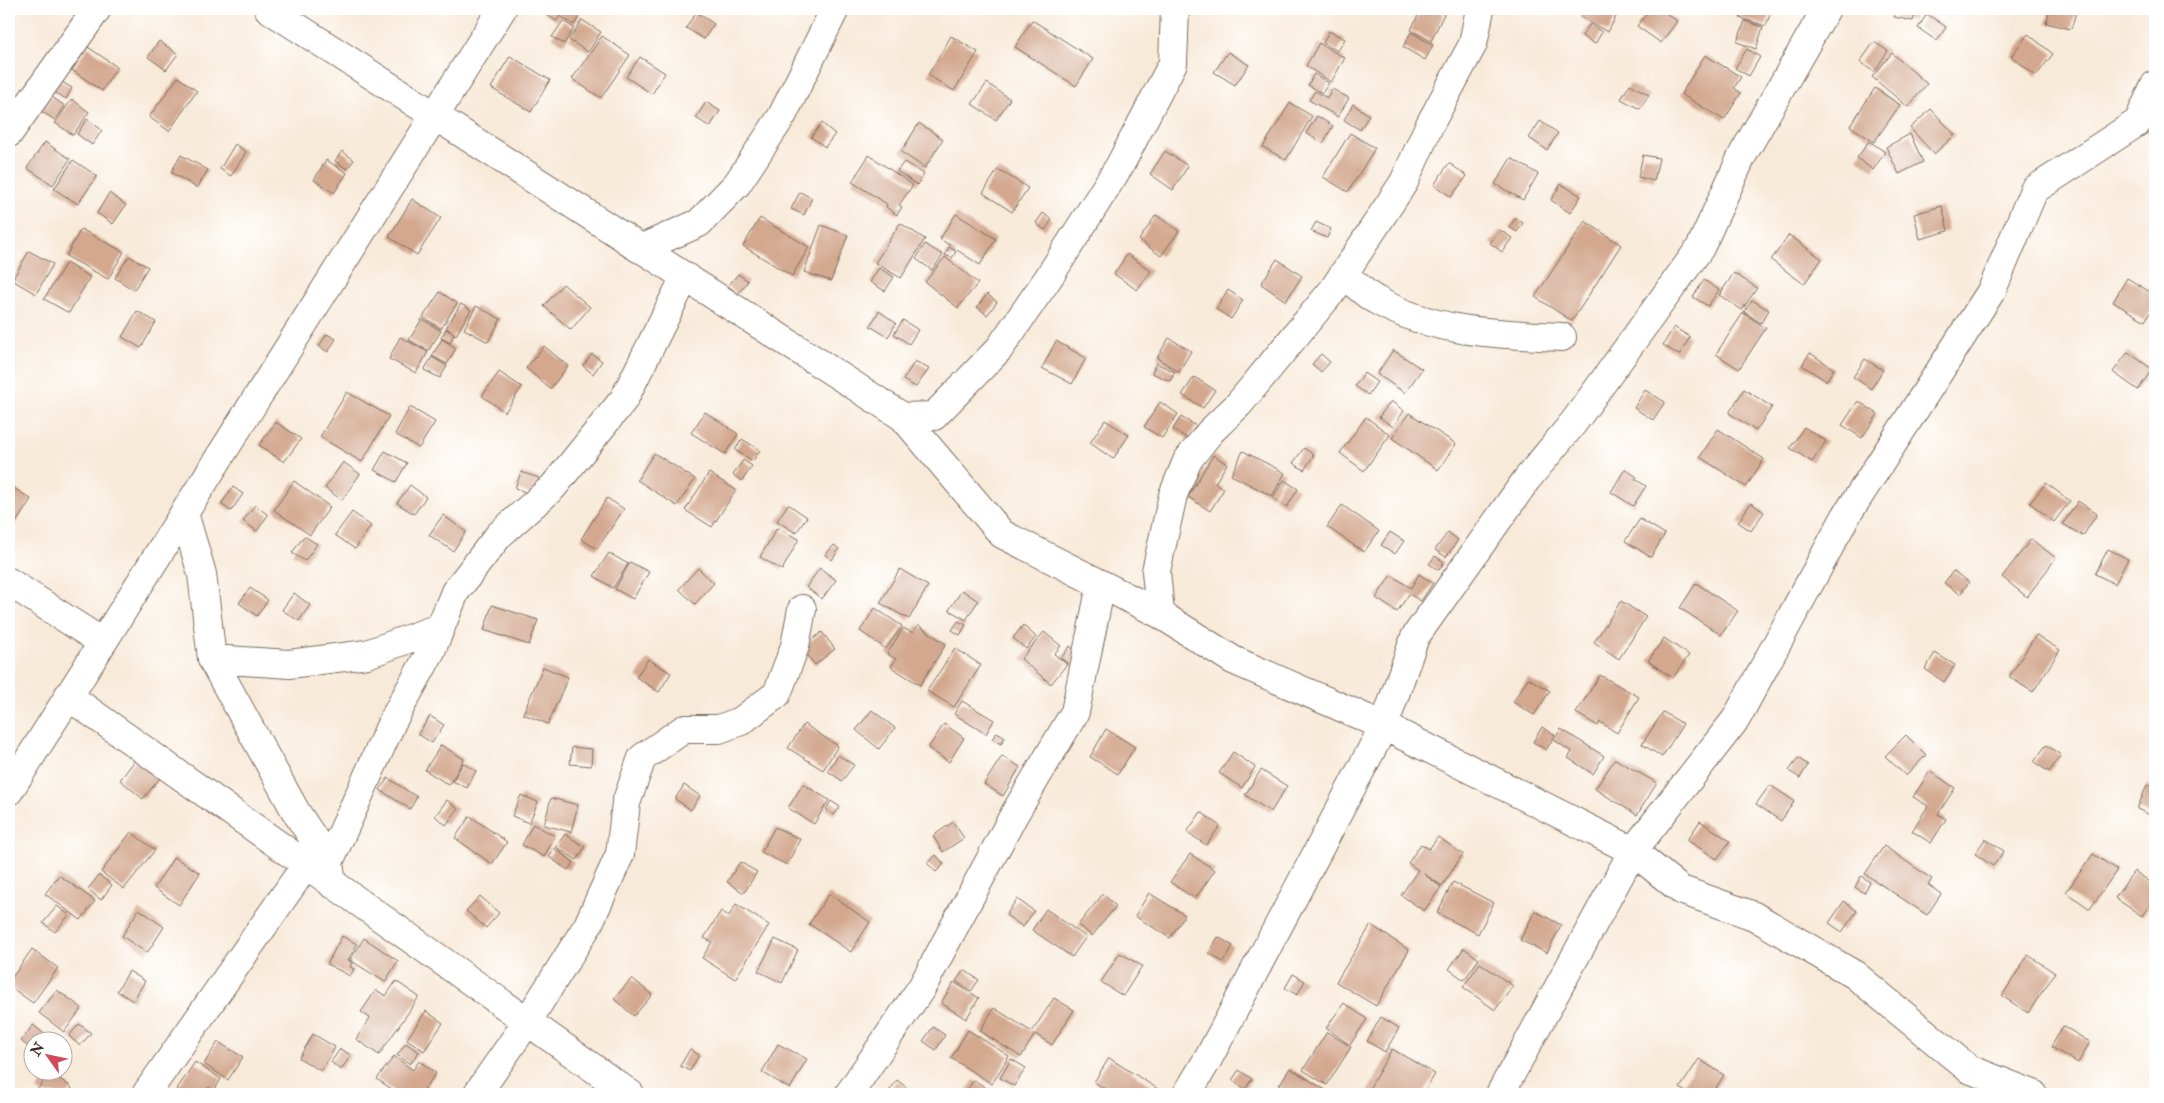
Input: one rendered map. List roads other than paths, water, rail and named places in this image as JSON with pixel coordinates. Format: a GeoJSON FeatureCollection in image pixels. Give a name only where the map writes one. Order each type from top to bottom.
{"type":"FeatureCollection","features":[{"type":"Feature","properties":{"kind":"street"},"geometry":{"type":"LineString","coordinates":[[9,133],[97,9]]}},
{"type":"Feature","properties":{"kind":"street"},"geometry":{"type":"LineString","coordinates":[[269,9],[903,417],[1002,534],[1160,614],[1233,660],[1384,726],[1634,851],[1681,890],[1754,916],[1855,975],[1970,1069],[2033,1094]]}},
{"type":"Feature","properties":{"kind":"street"},"geometry":{"type":"LineString","coordinates":[[9,791],[502,9]]}},
{"type":"Feature","properties":{"kind":"street"},"geometry":{"type":"LineString","coordinates":[[598,220],[640,249],[699,223],[738,184],[782,116],[835,9]]}},
{"type":"Feature","properties":{"kind":"street"},"geometry":{"type":"LineString","coordinates":[[903,417],[934,416],[999,349],[1049,277],[1120,165],[1173,63],[1175,9]]}},
{"type":"Feature","properties":{"kind":"street"},"geometry":{"type":"LineString","coordinates":[[1160,614],[1156,571],[1173,495],[1187,461],[1210,432],[1245,397],[1333,290],[1404,182],[1429,126],[1473,44],[1480,9]]}},
{"type":"Feature","properties":{"kind":"street"},"geometry":{"type":"LineString","coordinates":[[1187,1094],[1384,726],[1415,637],[1527,479],[1574,422],[1700,248],[1742,156],[1826,9]]}},
{"type":"Feature","properties":{"kind":"street"},"geometry":{"type":"LineString","coordinates":[[1500,1094],[1634,851],[1736,719],[1846,516],[1992,290],[2034,190],[2138,122],[2155,85]]}},
{"type":"Feature","properties":{"kind":"street"},"geometry":{"type":"LineString","coordinates":[[1344,274],[1375,300],[1424,322],[1486,333],[1562,337]]}},
{"type":"Feature","properties":{"kind":"street"},"geometry":{"type":"LineString","coordinates":[[146,1094],[322,870],[392,722],[431,651],[455,592],[499,535],[552,487],[624,399],[685,277]]}},
{"type":"Feature","properties":{"kind":"street"},"geometry":{"type":"LineString","coordinates":[[184,513],[202,574],[212,659],[296,812],[322,870]]}},
{"type":"Feature","properties":{"kind":"street"},"geometry":{"type":"LineString","coordinates":[[9,582],[102,642]]}},
{"type":"Feature","properties":{"kind":"street"},"geometry":{"type":"LineString","coordinates":[[850,1094],[922,987],[1014,813],[1075,712],[1101,585]]}},
{"type":"Feature","properties":{"kind":"street"},"geometry":{"type":"LineString","coordinates":[[476,1094],[527,1022],[588,925],[620,854],[626,803],[642,758],[684,728],[719,729],[741,721],[778,694],[794,646],[802,609]]}},
{"type":"Feature","properties":{"kind":"street"},"geometry":{"type":"LineString","coordinates":[[212,659],[289,664],[367,654],[441,627]]}},
{"type":"Feature","properties":{"kind":"street"},"geometry":{"type":"LineString","coordinates":[[68,696],[322,870],[527,1022],[630,1094]]}}]}
